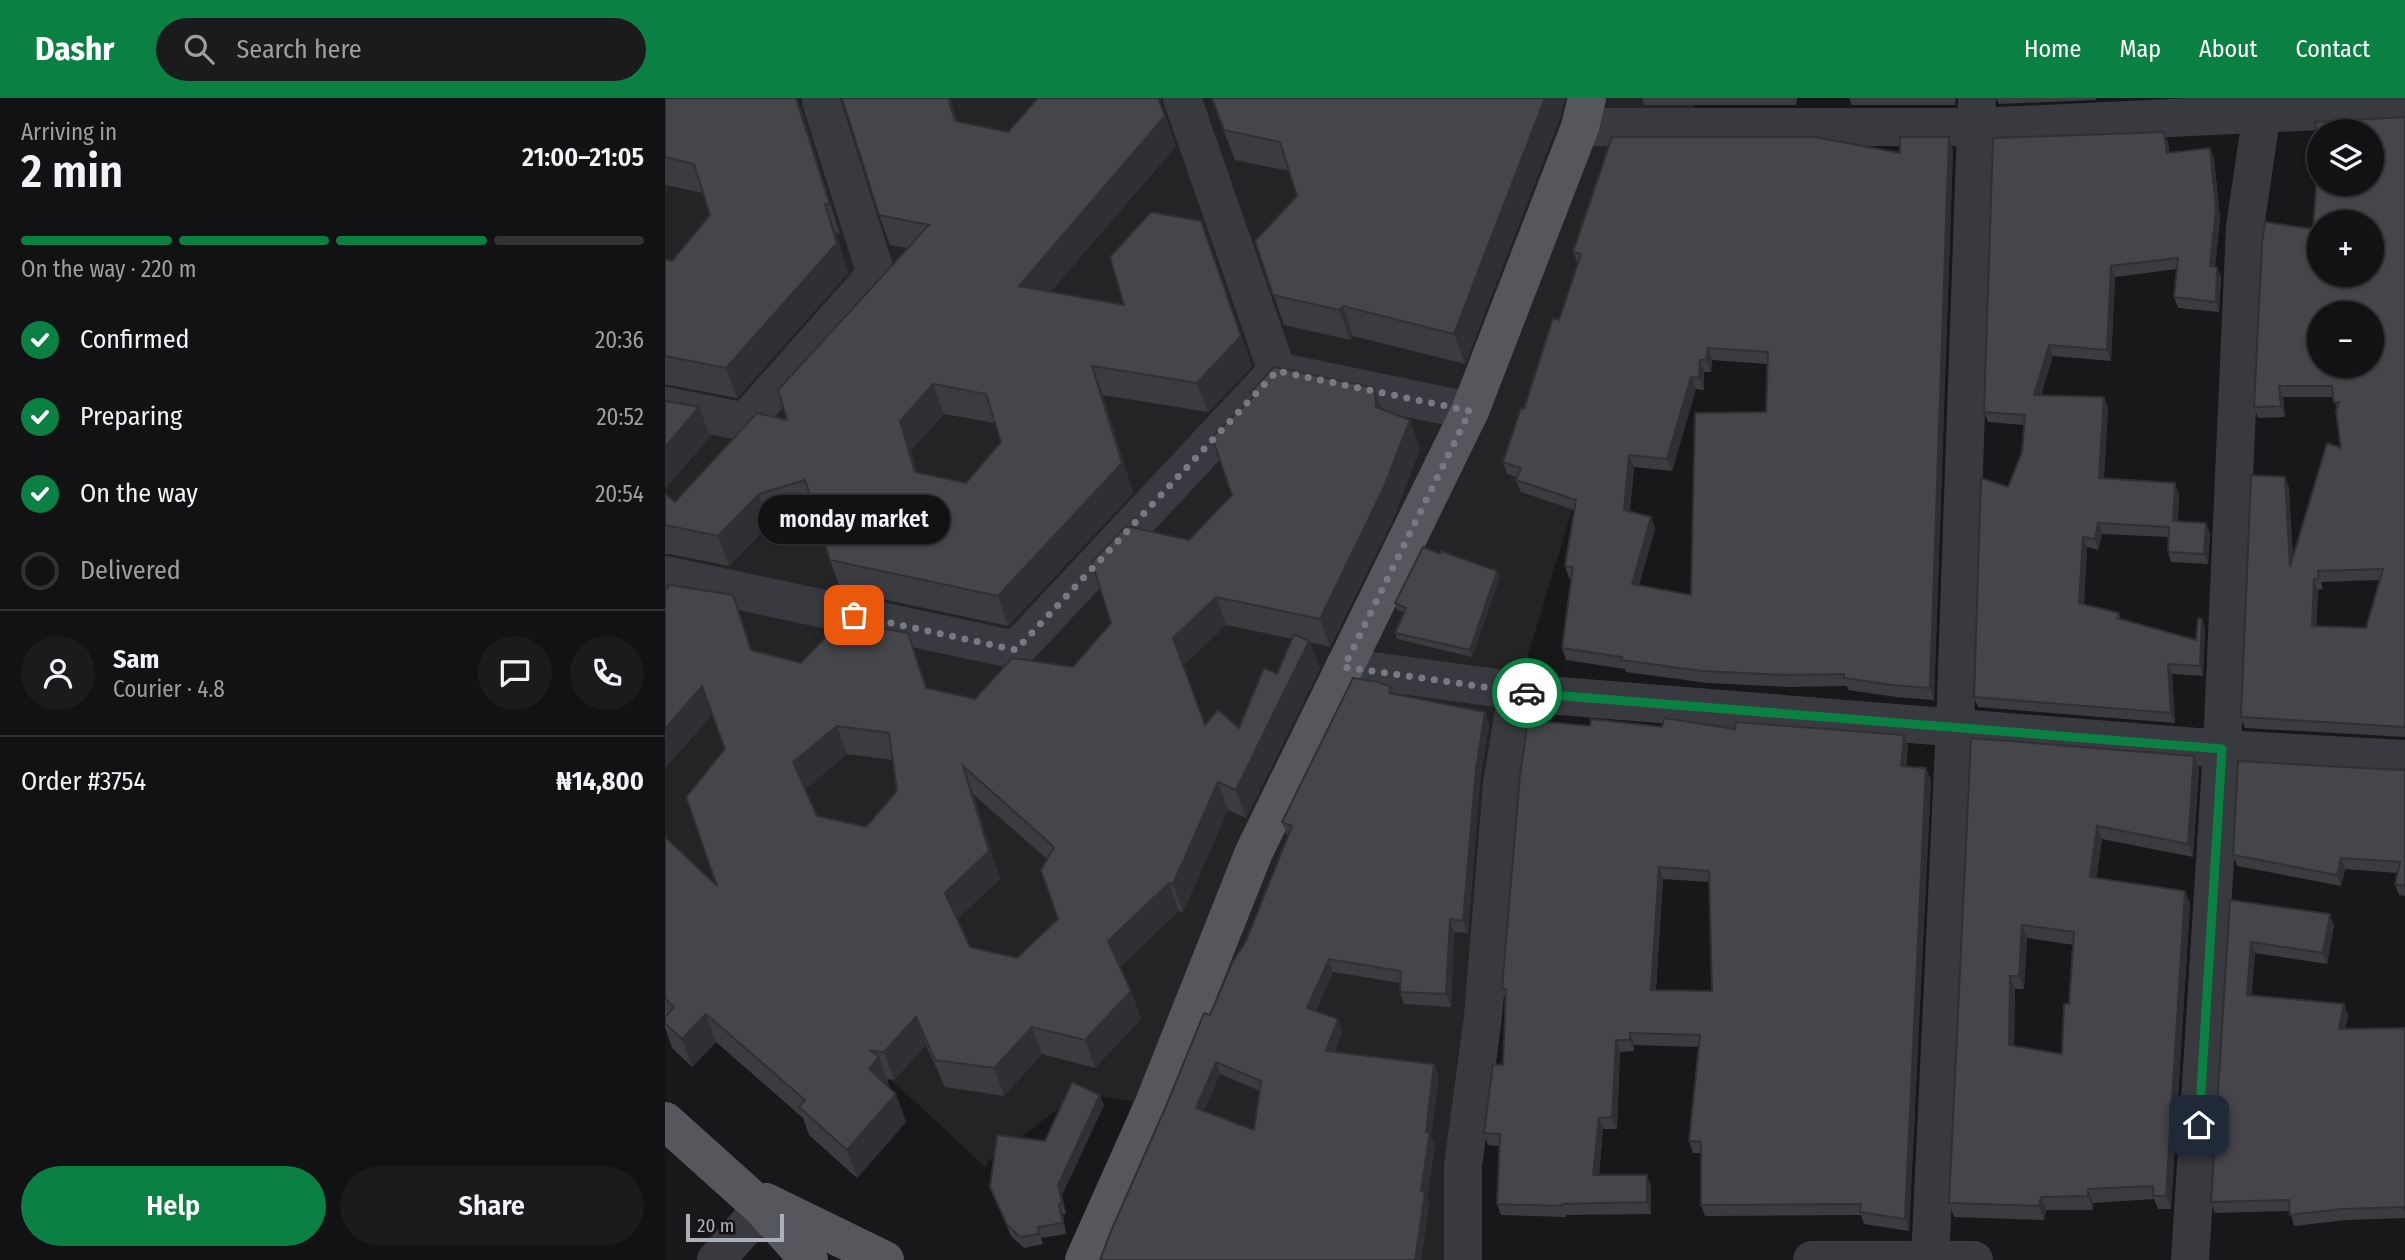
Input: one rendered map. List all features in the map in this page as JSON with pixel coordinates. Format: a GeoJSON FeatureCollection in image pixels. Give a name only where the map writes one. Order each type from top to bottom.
{"type":"FeatureCollection","features":[{"type":"Feature","properties":{"kind":"main road"},"geometry":{"type":"LineString","coordinates":[[1084,1260],[1152,1108],[1254,852],[1470,411],[1584,113]]}},
{"type":"Feature","properties":{"kind":"main road"},"geometry":{"type":"LineString","coordinates":[[665,1121],[753,1200],[809,1260]]}},
{"type":"Feature","properties":{"kind":"main road"},"geometry":{"type":"LineString","coordinates":[[753,1200],[885,1260]]}},
{"type":"Feature","properties":{"kind":"street"},"geometry":{"type":"LineString","coordinates":[[1182,98],[1277,371]]}},
{"type":"Feature","properties":{"kind":"street"},"geometry":{"type":"LineString","coordinates":[[665,406],[745,422],[876,274],[821,101]]}},
{"type":"Feature","properties":{"kind":"street"},"geometry":{"type":"LineString","coordinates":[[1584,113],[2262,112],[2402,104]]}},
{"type":"Feature","properties":{"kind":"street"},"geometry":{"type":"LineString","coordinates":[[1930,1260],[1955,726],[1977,112]]}},
{"type":"Feature","properties":{"kind":"street"},"geometry":{"type":"LineString","coordinates":[[2190,1260],[2222,749],[2245,227],[2262,112]]}},
{"type":"Feature","properties":{"kind":"street"},"geometry":{"type":"LineString","coordinates":[[1277,371],[1470,411]]}},
{"type":"Feature","properties":{"kind":"street"},"geometry":{"type":"LineString","coordinates":[[665,575],[1016,650],[1277,371]]}},
{"type":"Feature","properties":{"kind":"street"},"geometry":{"type":"LineString","coordinates":[[1344,667],[1517,692],[2222,749],[2405,759]]}},
{"type":"Feature","properties":{"kind":"street"},"geometry":{"type":"LineString","coordinates":[[1463,1260],[1463,1166],[1483,1017],[1502,784],[1517,692]]}},
{"type":"Feature","properties":{"kind":"street"},"geometry":{"type":"LineString","coordinates":[[716,1260],[753,1200]]}},
{"type":"Feature","properties":{"kind":"street"},"geometry":{"type":"LineString","coordinates":[[1812,1260],[1974,1260]]}},
{"type":"Feature","properties":{"kind":"shaded area"},"geometry":{"type":"Polygon","coordinates":[[[665,98],[1696,98],[1517,692],[1472,1260],[1096,1260],[1132,1101],[1074,1093],[1073,1098],[987,1162],[986,1168],[665,881],[665,98]]]}},
{"type":"Feature","properties":{"kind":"building"},"geometry":{"type":"Polygon","coordinates":[[[665,98],[796,98],[830,205],[825,204],[837,243],[726,368],[665,356],[665,259],[672,261],[710,215],[694,164],[665,157],[665,98]]]}},
{"type":"Feature","properties":{"kind":"building"},"geometry":{"type":"Polygon","coordinates":[[[842,98],[948,98],[955,121],[1008,132],[1038,98],[1158,98],[1165,116],[1019,286],[1124,305],[1110,257],[1151,212],[1201,221],[1241,336],[1197,383],[1092,366],[1122,463],[998,596],[830,560],[805,480],[759,494],[718,536],[665,525],[665,494],[675,502],[757,413],[787,420],[778,390],[929,225],[879,215],[842,98]],[[933,384],[900,421],[915,472],[966,483],[1001,442],[986,394],[933,384]]]}},
{"type":"Feature","properties":{"kind":"building"},"geometry":{"type":"Polygon","coordinates":[[[1212,98],[1545,98],[1454,334],[1343,306],[1339,310],[1273,295],[1255,241],[1297,196],[1280,142],[1224,130],[1212,98]]]}},
{"type":"Feature","properties":{"kind":"building"},"geometry":{"type":"Polygon","coordinates":[[[2405,117],[2405,727],[2241,717],[2251,475],[2285,477],[2290,567],[2327,443],[2341,448],[2336,412],[2339,402],[2334,402],[2332,386],[2279,386],[2281,406],[2254,407],[2265,222],[2307,228],[2307,287],[2384,287],[2384,210],[2314,210],[2315,196],[2384,196],[2384,119],[2369,119],[2405,117]],[[2383,569],[2318,571],[2319,578],[2314,579],[2312,626],[2366,628],[2383,569]]]}},
{"type":"Feature","properties":{"kind":"building"},"geometry":{"type":"Polygon","coordinates":[[[2164,132],[2167,153],[2210,148],[2216,209],[2210,266],[2217,267],[2216,302],[2174,297],[2178,258],[2111,266],[2107,350],[2049,345],[2034,395],[2104,397],[2099,478],[2175,483],[2173,521],[2206,523],[2204,554],[2168,552],[2169,527],[2098,523],[2095,539],[2083,537],[2079,603],[2119,613],[2117,618],[2196,640],[2198,618],[2202,619],[2200,666],[2168,664],[2171,713],[1974,697],[1981,478],[2008,487],[2022,452],[2025,415],[1984,412],[1993,138],[2164,132]]]}},
{"type":"Feature","properties":{"kind":"building"},"geometry":{"type":"Polygon","coordinates":[[[1612,137],[1815,137],[1900,153],[1900,137],[1949,137],[1930,688],[1844,678],[1844,674],[1784,675],[1702,671],[1621,660],[1622,657],[1562,648],[1573,567],[1565,566],[1576,500],[1516,480],[1521,468],[1503,462],[1521,408],[1524,409],[1553,318],[1559,320],[1581,254],[1573,252],[1612,137]],[[1708,348],[1706,360],[1700,360],[1699,378],[1691,377],[1667,459],[1629,455],[1624,510],[1651,517],[1632,584],[1691,595],[1695,413],[1766,412],[1768,352],[1708,348]]]}},
{"type":"Feature","properties":{"kind":"building"},"geometry":{"type":"Polygon","coordinates":[[[1274,367],[1371,387],[1375,390],[1376,407],[1410,420],[1384,487],[1320,619],[1216,597],[1173,638],[1205,725],[1218,710],[1239,728],[1264,668],[1277,674],[1294,634],[1309,641],[1236,790],[1218,782],[1173,884],[1169,883],[1108,941],[1131,991],[1085,1040],[1032,1027],[994,1068],[935,1060],[916,1017],[884,1052],[871,1051],[879,1057],[869,1069],[896,1094],[847,1150],[799,1107],[805,1100],[706,1014],[682,1039],[665,1023],[665,1017],[674,1007],[665,998],[665,837],[717,886],[686,797],[725,749],[702,686],[665,729],[665,590],[670,585],[733,595],[751,650],[801,663],[841,621],[908,633],[926,688],[975,699],[1012,658],[1073,667],[1111,623],[1092,562],[1126,526],[1189,540],[1232,495],[1212,437],[1256,394],[1250,393],[1274,367]],[[837,726],[793,762],[817,816],[866,827],[897,791],[889,733],[837,726]],[[963,766],[989,851],[945,893],[970,947],[1017,958],[1058,919],[1041,870],[1054,847],[963,766]]]}},
{"type":"Feature","properties":{"kind":"building"},"geometry":{"type":"Polygon","coordinates":[[[665,401],[699,407],[665,447],[665,401]]]}},
{"type":"Feature","properties":{"kind":"building"},"geometry":{"type":"Polygon","coordinates":[[[1423,547],[1497,571],[1470,650],[1395,633],[1406,608],[1395,603],[1423,547]]]}},
{"type":"Feature","properties":{"kind":"building"},"geometry":{"type":"Polygon","coordinates":[[[1353,678],[1391,687],[1389,693],[1485,712],[1476,769],[1463,921],[1450,919],[1446,994],[1400,992],[1401,971],[1329,959],[1307,1008],[1338,1019],[1326,1051],[1434,1064],[1426,1132],[1430,1132],[1421,1191],[1425,1192],[1415,1260],[1100,1260],[1204,1013],[1210,1015],[1232,963],[1246,941],[1292,826],[1282,822],[1353,678]],[[1216,1062],[1196,1108],[1254,1130],[1261,1081],[1216,1062]]]}},
{"type":"Feature","properties":{"kind":"building"},"geometry":{"type":"Polygon","coordinates":[[[1664,718],[1735,729],[1736,722],[1904,735],[1901,766],[1926,768],[1905,1219],[1860,1212],[1861,1204],[1701,1205],[1701,1142],[1689,1141],[1700,1035],[1630,1033],[1630,1040],[1616,1040],[1612,1117],[1599,1118],[1593,1175],[1647,1175],[1647,1202],[1562,1206],[1497,1204],[1500,1134],[1484,1133],[1493,1064],[1503,1065],[1506,989],[1502,988],[1520,775],[1528,720],[1590,726],[1591,719],[1662,727],[1664,718]],[[1659,867],[1651,990],[1712,991],[1709,871],[1659,867]]]}},
{"type":"Feature","properties":{"kind":"building"},"geometry":{"type":"Polygon","coordinates":[[[1971,738],[2194,756],[2188,844],[2097,826],[2090,877],[2185,891],[2166,1196],[2153,1196],[2153,1186],[2088,1189],[2088,1196],[2041,1197],[2039,1206],[1949,1203],[1971,738]],[[2022,925],[2019,976],[2010,976],[2009,1045],[2062,1054],[2064,1004],[2069,1004],[2074,932],[2022,925]]]}},
{"type":"Feature","properties":{"kind":"building"},"geometry":{"type":"Polygon","coordinates":[[[2238,761],[2405,769],[2405,886],[2395,884],[2400,862],[2341,858],[2337,875],[2233,855],[2238,761]]]}},
{"type":"Feature","properties":{"kind":"building"},"geometry":{"type":"Polygon","coordinates":[[[2230,900],[2330,914],[2323,953],[2251,942],[2247,995],[2344,1004],[2339,1029],[2405,1028],[2405,1210],[2403,1207],[2343,1209],[2290,1215],[2289,1200],[2211,1202],[2230,900]]]}},
{"type":"Feature","properties":{"kind":"building"},"geometry":{"type":"Polygon","coordinates":[[[1072,1082],[1100,1095],[1058,1185],[1063,1223],[1038,1227],[1039,1234],[1020,1237],[1007,1225],[990,1187],[997,1135],[1045,1141],[1072,1082]]]}},
{"type":"Feature","properties":{"kind":"way so far"},"geometry":{"type":"LineString","coordinates":[[854,615],[1016,650],[1277,371],[1470,411],[1344,667],[1527,693]]}},
{"type":"Feature","properties":{"kind":"place","name":"monday market"},"geometry":{"type":"Point","coordinates":[854,615]}},
{"type":"Feature","properties":{"kind":"route"},"geometry":{"type":"LineString","coordinates":[[1527,693],[2222,749],[2199,1125]]}}]}
